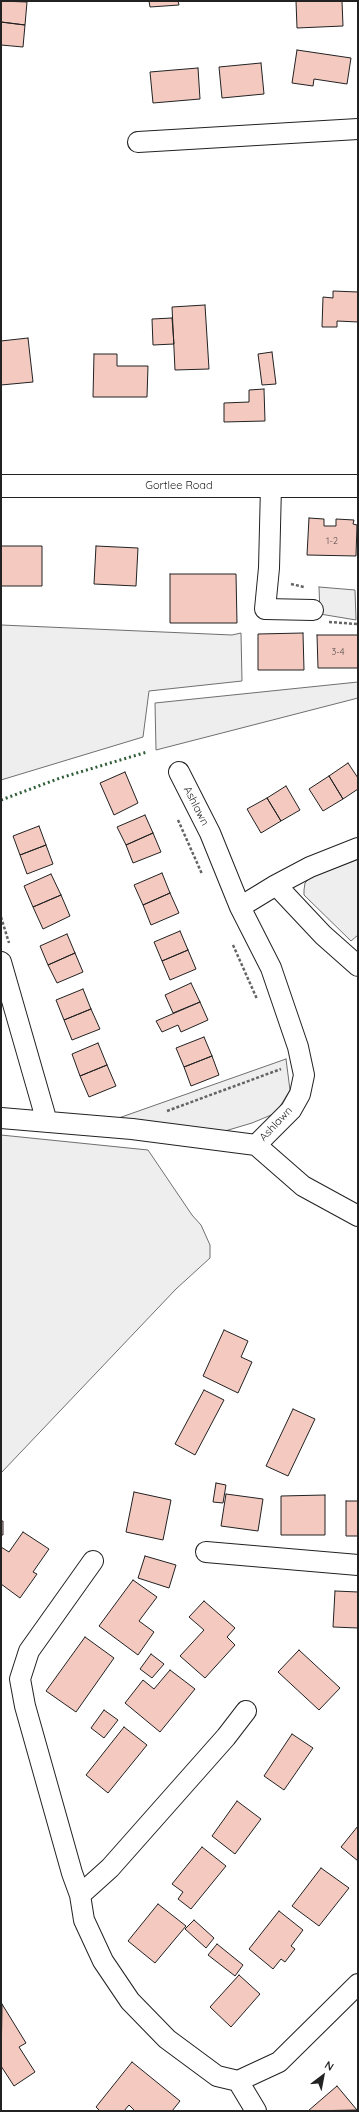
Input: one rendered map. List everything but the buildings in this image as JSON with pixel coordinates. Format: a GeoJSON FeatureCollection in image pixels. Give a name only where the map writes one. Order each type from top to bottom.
{"type":"FeatureCollection","features":[{"type":"Feature","properties":{"kind":"street"},"geometry":{"type":"LineString","coordinates":[[138,142],[358,129]]}},
{"type":"Feature","properties":{"kind":"street","name":"Gortlee Road"},"geometry":{"type":"LineString","coordinates":[[1,486],[358,486]]}},
{"type":"Feature","properties":{"kind":"street"},"geometry":{"type":"LineString","coordinates":[[271,486],[269,568],[265,609],[313,610]]}},
{"type":"Feature","properties":{"kind":"street","name":"Ashlawn"},"geometry":{"type":"LineString","coordinates":[[1,1118],[132,1129],[256,1145],[291,1110],[300,1094],[304,1075],[298,1047],[271,968],[240,907],[210,833],[179,772]]}},
{"type":"Feature","properties":{"kind":"street"},"geometry":{"type":"LineString","coordinates":[[240,907],[276,885],[310,867],[358,848]]}},
{"type":"Feature","properties":{"kind":"street"},"geometry":{"type":"LineString","coordinates":[[276,885],[324,935],[358,966]]}},
{"type":"Feature","properties":{"kind":"street"},"geometry":{"type":"LineString","coordinates":[[5,955],[47,1122]]}},
{"type":"Feature","properties":{"kind":"street"},"geometry":{"type":"LineString","coordinates":[[256,1145],[303,1186],[358,1216]]}},
{"type":"Feature","properties":{"kind":"street"},"geometry":{"type":"LineString","coordinates":[[206,1552],[358,1565]]}},
{"type":"Feature","properties":{"kind":"street"},"geometry":{"type":"LineString","coordinates":[[93,1561],[30,1651],[20,1679],[25,1706],[70,1866],[80,1895],[84,1920],[102,1961],[130,2001],[167,2039],[217,2076],[238,2081],[279,2062],[358,1984]]}},
{"type":"Feature","properties":{"kind":"street"},"geometry":{"type":"LineString","coordinates":[[80,1895],[110,1868],[226,1737],[246,1711]]}},
{"type":"Feature","properties":{"kind":"street"},"geometry":{"type":"LineString","coordinates":[[238,2081],[256,2111]]}},
{"type":"Feature","properties":{"kind":"path"},"geometry":{"type":"LineString","coordinates":[[290,578],[291,585],[313,588],[313,621],[357,624]]}},
{"type":"Feature","properties":{"kind":"path"},"geometry":{"type":"LineString","coordinates":[[174,813],[203,877]]}},
{"type":"Feature","properties":{"kind":"path"},"geometry":{"type":"LineString","coordinates":[[1,917],[5,955]]}},
{"type":"Feature","properties":{"kind":"path"},"geometry":{"type":"LineString","coordinates":[[232,942],[260,1006]]}},
{"type":"Feature","properties":{"kind":"path"},"geometry":{"type":"LineString","coordinates":[[161,1113],[281,1069],[279,1062]]}},
{"type":"Feature","properties":{"kind":"shaded area"},"geometry":{"type":"Polygon","coordinates":[[[319,587],[355,590],[356,620],[320,614],[319,587]]]}},
{"type":"Feature","properties":{"kind":"shaded area"},"geometry":{"type":"Polygon","coordinates":[[[1,625],[232,635],[241,633],[242,681],[149,691],[143,737],[1,780],[1,625]]]}},
{"type":"Feature","properties":{"kind":"shaded area"},"geometry":{"type":"Polygon","coordinates":[[[358,682],[358,698],[156,750],[155,703],[358,682]]]}},
{"type":"Feature","properties":{"kind":"shaded area"},"geometry":{"type":"Polygon","coordinates":[[[358,859],[358,935],[351,941],[304,895],[304,890],[305,883],[310,878],[358,859]]]}},
{"type":"Feature","properties":{"kind":"shaded area"},"geometry":{"type":"Polygon","coordinates":[[[286,1059],[290,1090],[276,1113],[252,1123],[225,1131],[113,1120],[286,1059]]]}},
{"type":"Feature","properties":{"kind":"shaded area"},"geometry":{"type":"Polygon","coordinates":[[[1,1135],[148,1150],[192,1215],[201,1225],[210,1245],[210,1258],[176,1289],[1,1473],[1,1135]]]}},
{"type":"Feature","properties":{"kind":"hedge"},"geometry":{"type":"LineString","coordinates":[[1,800],[60,778],[147,752]]}}]}
